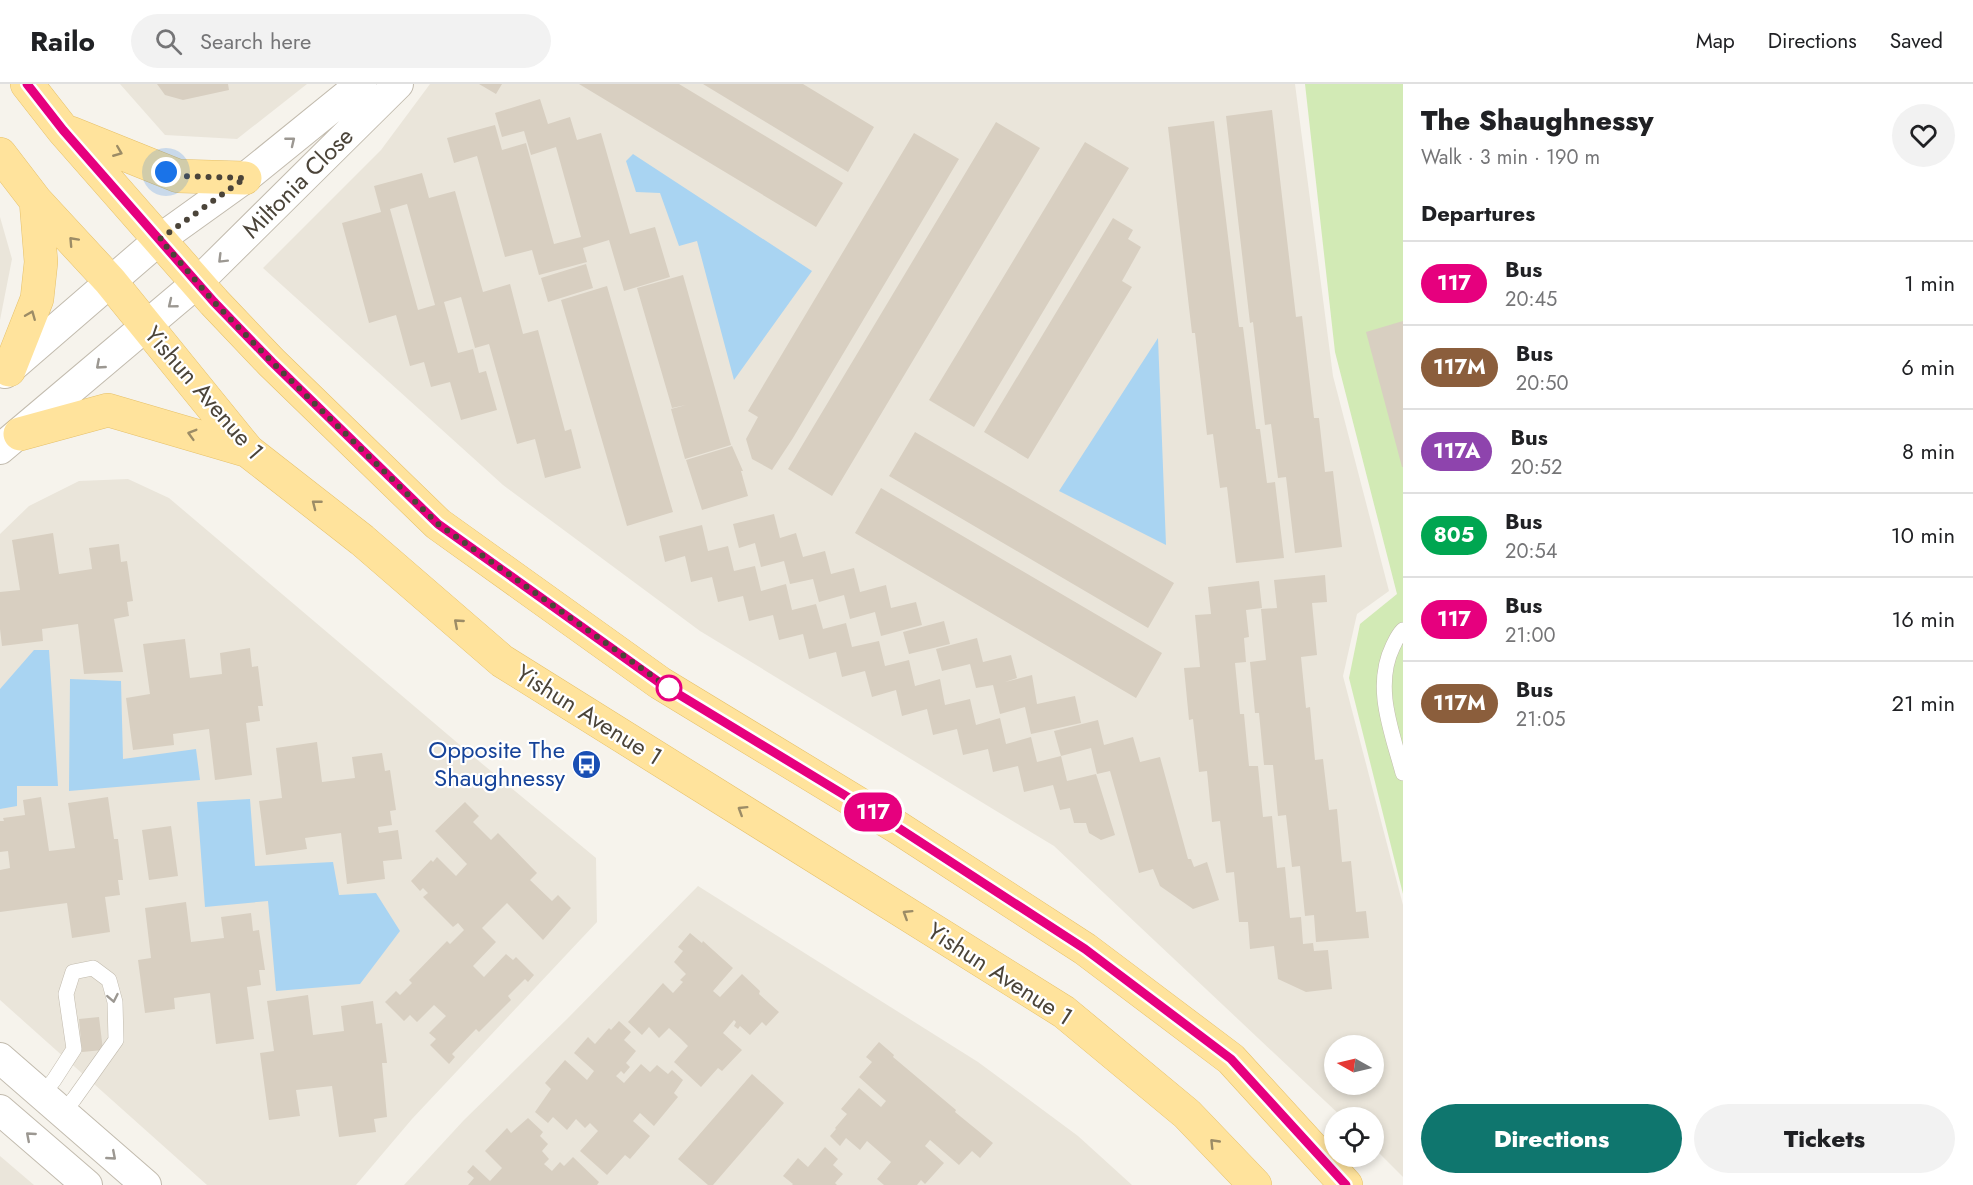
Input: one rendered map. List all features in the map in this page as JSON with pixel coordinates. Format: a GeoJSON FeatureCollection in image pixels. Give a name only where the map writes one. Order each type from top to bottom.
{"type":"FeatureCollection","features":[{"type":"Feature","properties":{"kind":"main road"},"geometry":{"type":"LineString","coordinates":[[27,84],[63,130],[272,362],[438,524],[660,683],[897,827],[1085,949],[1231,1059],[1346,1185]]}},
{"type":"Feature","properties":{"kind":"main road"},"geometry":{"type":"LineString","coordinates":[[63,130],[178,176],[245,178]]}},
{"type":"Feature","properties":{"kind":"main road","name":"Yishun Avenue 1"},"geometry":{"type":"LineString","coordinates":[[0,154],[36,201],[110,281],[248,450],[362,540],[502,662],[1064,1012],[1187,1114],[1255,1185]]}},
{"type":"Feature","properties":{"kind":"main road"},"geometry":{"type":"LineString","coordinates":[[4,373],[37,299],[41,262],[36,201]]}},
{"type":"Feature","properties":{"kind":"main road"},"geometry":{"type":"LineString","coordinates":[[10,441],[108,410],[248,450]]}},
{"type":"Feature","properties":{"kind":"street","name":"Miltonia Close"},"geometry":{"type":"LineString","coordinates":[[4,373],[160,239],[245,178],[362,84]]}},
{"type":"Feature","properties":{"kind":"street","name":"Miltonia Close"},"geometry":{"type":"LineString","coordinates":[[10,441],[198,282],[398,84]]}},
{"type":"Feature","properties":{"kind":"street"},"geometry":{"type":"LineString","coordinates":[[0,1058],[146,1185]]}},
{"type":"Feature","properties":{"kind":"street"},"geometry":{"type":"LineString","coordinates":[[0,1110],[87,1185]]}},
{"type":"Feature","properties":{"kind":"lane"},"geometry":{"type":"LineString","coordinates":[[1403,630],[1387,658],[1383,688],[1387,713],[1403,773]]}},
{"type":"Feature","properties":{"kind":"lane"},"geometry":{"type":"LineString","coordinates":[[93,968],[109,980],[115,1002],[116,1040],[74,1099],[51,1104],[54,1080],[74,1049],[66,994],[73,972],[93,968]]}},
{"type":"Feature","properties":{"kind":"shaded area"},"geometry":{"type":"Polygon","coordinates":[[[120,84],[307,84],[237,139],[165,135],[120,84]]]}},
{"type":"Feature","properties":{"kind":"shaded area"},"geometry":{"type":"Polygon","coordinates":[[[430,84],[1295,84],[1333,376],[1389,591],[1357,614],[1343,676],[1403,905],[1403,1177],[1384,1158],[1384,1107],[1331,1107],[1054,846],[700,631],[503,485],[263,268],[381,150],[430,84]]]}},
{"type":"Feature","properties":{"kind":"shaded area"},"geometry":{"type":"Polygon","coordinates":[[[0,217],[12,259],[0,320],[0,217]]]}},
{"type":"Feature","properties":{"kind":"shaded area"},"geometry":{"type":"Polygon","coordinates":[[[128,479],[169,498],[596,858],[597,922],[412,1119],[356,1185],[207,1185],[0,1000],[0,534],[29,506],[79,481],[128,479]]]}},
{"type":"Feature","properties":{"kind":"shaded area"},"geometry":{"type":"Polygon","coordinates":[[[698,886],[978,1062],[1078,1136],[1132,1185],[404,1185],[464,1120],[698,886]]]}},
{"type":"Feature","properties":{"kind":"shaded area"},"geometry":{"type":"Polygon","coordinates":[[[0,1156],[34,1185],[0,1185],[0,1156]]]}},
{"type":"Feature","properties":{"kind":"green space"},"geometry":{"type":"Polygon","coordinates":[[[1305,84],[1403,84],[1403,894],[1349,678],[1360,624],[1397,594],[1335,352],[1305,84]]]}},
{"type":"Feature","properties":{"kind":"water"},"geometry":{"type":"Polygon","coordinates":[[[633,154],[812,271],[734,380],[697,241],[679,246],[660,193],[636,192],[626,161],[633,154]]]}},
{"type":"Feature","properties":{"kind":"water"},"geometry":{"type":"Polygon","coordinates":[[[1158,338],[1166,545],[1059,491],[1158,338]]]}},
{"type":"Feature","properties":{"kind":"water"},"geometry":{"type":"Polygon","coordinates":[[[34,650],[49,650],[58,786],[17,786],[17,806],[0,809],[0,689],[34,650]]]}},
{"type":"Feature","properties":{"kind":"water"},"geometry":{"type":"Polygon","coordinates":[[[70,679],[121,681],[123,759],[196,749],[200,780],[69,791],[70,679]]]}},
{"type":"Feature","properties":{"kind":"water"},"geometry":{"type":"Polygon","coordinates":[[[250,799],[255,866],[333,862],[339,895],[376,893],[400,931],[360,984],[276,991],[268,901],[205,907],[197,802],[250,799]]]}},
{"type":"Feature","properties":{"kind":"building"},"geometry":{"type":"Polygon","coordinates":[[[157,84],[228,84],[229,90],[183,100],[165,95],[157,84]]]}},
{"type":"Feature","properties":{"kind":"building"},"geometry":{"type":"Polygon","coordinates":[[[479,84],[502,84],[496,94],[479,84]]]}},
{"type":"Feature","properties":{"kind":"building"},"geometry":{"type":"Polygon","coordinates":[[[579,84],[679,84],[843,183],[816,227],[579,84]]]}},
{"type":"Feature","properties":{"kind":"building"},"geometry":{"type":"Polygon","coordinates":[[[703,84],[803,84],[874,127],[848,172],[703,84]]]}},
{"type":"Feature","properties":{"kind":"building"},"geometry":{"type":"Polygon","coordinates":[[[540,99],[548,124],[570,117],[577,140],[601,133],[630,234],[655,227],[670,277],[624,291],[609,240],[583,248],[587,262],[539,275],[532,250],[505,257],[477,156],[454,163],[447,138],[495,125],[502,150],[526,143],[554,244],[581,237],[556,147],[531,155],[524,131],[502,137],[495,113],[540,99]]]}},
{"type":"Feature","properties":{"kind":"building"},"geometry":{"type":"Polygon","coordinates":[[[1272,110],[1296,317],[1302,316],[1314,418],[1319,418],[1325,472],[1333,471],[1342,547],[1295,553],[1286,477],[1278,478],[1271,424],[1265,425],[1253,322],[1250,323],[1226,116],[1272,110]]]}},
{"type":"Feature","properties":{"kind":"building"},"geometry":{"type":"Polygon","coordinates":[[[1214,121],[1239,327],[1243,327],[1256,429],[1260,429],[1267,483],[1275,482],[1284,558],[1236,563],[1227,487],[1220,488],[1213,434],[1207,435],[1195,333],[1192,333],[1168,127],[1214,121]]]}},
{"type":"Feature","properties":{"kind":"building"},"geometry":{"type":"Polygon","coordinates":[[[996,122],[1040,148],[832,496],[788,469],[996,122]]]}},
{"type":"Feature","properties":{"kind":"building"},"geometry":{"type":"Polygon","coordinates":[[[914,133],[959,159],[772,470],[752,459],[746,439],[758,417],[748,411],[914,133]]]}},
{"type":"Feature","properties":{"kind":"building"},"geometry":{"type":"Polygon","coordinates":[[[1085,142],[1129,168],[974,427],[929,400],[1085,142]]]}},
{"type":"Feature","properties":{"kind":"building"},"geometry":{"type":"Polygon","coordinates":[[[422,173],[429,198],[455,191],[483,292],[510,284],[523,334],[538,330],[565,431],[571,429],[581,468],[545,478],[535,439],[517,444],[489,344],[475,348],[461,297],[444,302],[458,353],[473,349],[479,373],[486,371],[497,410],[461,420],[450,382],[431,387],[424,362],[410,366],[396,315],[369,323],[342,223],[381,212],[374,186],[422,173]],[[407,204],[390,209],[418,310],[435,305],[407,204]]]}},
{"type":"Feature","properties":{"kind":"building"},"geometry":{"type":"Polygon","coordinates":[[[1113,218],[1133,230],[1128,239],[1141,247],[1122,281],[1132,287],[1028,459],[984,432],[1113,218]]]}},
{"type":"Feature","properties":{"kind":"building"},"geometry":{"type":"Polygon","coordinates":[[[586,264],[593,288],[548,302],[541,278],[586,264]]]}},
{"type":"Feature","properties":{"kind":"building"},"geometry":{"type":"Polygon","coordinates":[[[683,275],[731,445],[685,459],[671,409],[686,405],[672,408],[637,288],[683,275]]]}},
{"type":"Feature","properties":{"kind":"building"},"geometry":{"type":"Polygon","coordinates":[[[607,286],[673,512],[627,526],[561,300],[607,286]]]}},
{"type":"Feature","properties":{"kind":"building"},"geometry":{"type":"Polygon","coordinates":[[[1403,321],[1403,467],[1402,467],[1366,332],[1403,321]]]}},
{"type":"Feature","properties":{"kind":"building"},"geometry":{"type":"Polygon","coordinates":[[[915,432],[1174,583],[1148,628],[889,476],[915,432]]]}},
{"type":"Feature","properties":{"kind":"building"},"geometry":{"type":"Polygon","coordinates":[[[732,446],[743,471],[741,471],[748,496],[702,510],[686,460],[732,446]]]}},
{"type":"Feature","properties":{"kind":"building"},"geometry":{"type":"Polygon","coordinates":[[[881,488],[1162,653],[1136,698],[855,533],[881,488]]]}},
{"type":"Feature","properties":{"kind":"building"},"geometry":{"type":"Polygon","coordinates":[[[774,514],[780,538],[796,533],[803,557],[825,551],[831,574],[854,568],[860,592],[886,585],[891,608],[916,602],[922,625],[881,636],[875,612],[850,619],[844,595],[819,602],[813,579],[790,584],[784,561],[761,567],[755,543],[739,548],[733,524],[774,514]]]}},
{"type":"Feature","properties":{"kind":"building"},"geometry":{"type":"Polygon","coordinates":[[[702,525],[708,551],[728,546],[734,571],[755,566],[761,591],[786,584],[792,610],[816,604],[823,629],[846,623],[852,647],[879,641],[885,666],[909,660],[915,686],[940,679],[945,705],[970,699],[976,725],[1000,718],[1006,744],[1031,737],[1037,762],[1061,756],[1067,781],[1096,774],[1115,835],[1101,840],[1089,833],[1086,823],[1074,823],[1070,808],[1060,810],[1053,785],[1024,792],[1018,766],[993,772],[988,749],[963,755],[957,729],[933,735],[927,709],[902,716],[896,690],[872,697],[865,671],[842,677],[836,652],[809,659],[803,634],[779,640],[773,615],[749,621],[743,596],[718,602],[712,577],[691,582],[685,556],[665,562],[659,536],[702,525]]]}},
{"type":"Feature","properties":{"kind":"building"},"geometry":{"type":"Polygon","coordinates":[[[53,533],[59,574],[92,569],[89,548],[119,544],[121,562],[127,561],[133,601],[127,602],[129,616],[114,619],[123,672],[84,674],[78,624],[42,629],[43,641],[2,646],[0,592],[20,590],[12,540],[53,533]]]}},
{"type":"Feature","properties":{"kind":"building"},"geometry":{"type":"Polygon","coordinates":[[[1325,575],[1327,602],[1312,603],[1317,655],[1301,657],[1306,708],[1310,707],[1315,760],[1323,759],[1329,810],[1337,809],[1342,862],[1351,861],[1356,912],[1366,911],[1369,938],[1316,942],[1314,915],[1305,916],[1300,866],[1292,867],[1286,815],[1278,816],[1273,765],[1264,765],[1259,713],[1255,713],[1250,662],[1266,660],[1261,609],[1277,608],[1274,580],[1325,575]]]}},
{"type":"Feature","properties":{"kind":"building"},"geometry":{"type":"Polygon","coordinates":[[[1259,581],[1262,608],[1246,610],[1249,637],[1244,638],[1246,662],[1235,663],[1240,714],[1244,714],[1249,766],[1258,766],[1263,817],[1272,816],[1277,868],[1285,867],[1290,918],[1301,917],[1303,944],[1313,943],[1314,951],[1328,950],[1332,989],[1306,992],[1278,979],[1274,946],[1250,949],[1248,922],[1239,922],[1234,872],[1226,873],[1220,821],[1212,822],[1207,771],[1199,772],[1193,719],[1189,720],[1184,668],[1200,667],[1195,615],[1211,614],[1208,587],[1259,581]]]}},
{"type":"Feature","properties":{"kind":"building"},"geometry":{"type":"Polygon","coordinates":[[[944,621],[950,644],[909,654],[903,632],[944,621]]]}},
{"type":"Feature","properties":{"kind":"building"},"geometry":{"type":"Polygon","coordinates":[[[977,638],[983,662],[1011,655],[1017,678],[1005,682],[1032,675],[1037,704],[1075,696],[1081,723],[1031,734],[1025,707],[1000,714],[993,685],[976,688],[970,664],[942,671],[936,649],[977,638]]]}},
{"type":"Feature","properties":{"kind":"building"},"geometry":{"type":"Polygon","coordinates":[[[185,639],[190,678],[222,674],[220,653],[250,648],[252,667],[258,666],[263,706],[258,706],[260,721],[246,723],[252,775],[215,780],[209,729],[173,734],[174,745],[133,750],[126,698],[150,694],[143,644],[185,639]]]}},
{"type":"Feature","properties":{"kind":"building"},"geometry":{"type":"Polygon","coordinates":[[[1098,720],[1104,745],[1133,737],[1140,762],[1160,757],[1188,859],[1191,859],[1194,867],[1207,862],[1219,900],[1193,909],[1160,886],[1153,869],[1139,873],[1110,771],[1097,774],[1091,748],[1061,756],[1054,731],[1098,720]]]}},
{"type":"Feature","properties":{"kind":"building"},"geometry":{"type":"Polygon","coordinates":[[[317,742],[322,782],[355,778],[352,757],[382,753],[385,771],[390,770],[396,810],[390,811],[392,825],[378,827],[379,833],[398,830],[402,859],[383,861],[385,879],[347,884],[341,833],[305,838],[307,849],[266,855],[259,801],[282,798],[276,748],[317,742]]]}},
{"type":"Feature","properties":{"kind":"building"},"geometry":{"type":"Polygon","coordinates":[[[41,797],[49,851],[75,848],[68,803],[108,797],[114,839],[118,839],[123,880],[118,880],[120,895],[105,897],[110,932],[72,938],[67,903],[0,912],[0,870],[10,868],[8,851],[0,852],[0,821],[4,821],[3,818],[25,815],[23,800],[41,797]]]}},
{"type":"Feature","properties":{"kind":"building"},"geometry":{"type":"Polygon","coordinates":[[[465,802],[479,816],[473,822],[491,840],[498,833],[537,873],[530,880],[552,901],[558,895],[571,908],[543,940],[507,903],[482,928],[496,942],[473,966],[484,977],[506,954],[513,960],[516,957],[534,975],[528,982],[525,979],[508,996],[511,1000],[479,1032],[476,1029],[452,1054],[455,1057],[449,1064],[430,1045],[436,1039],[429,1033],[446,1016],[434,1005],[417,1022],[410,1015],[404,1021],[385,1002],[396,991],[400,995],[412,983],[409,980],[447,941],[450,944],[464,930],[458,923],[453,927],[423,897],[428,893],[423,888],[420,891],[411,881],[431,860],[433,862],[437,857],[456,876],[467,864],[435,831],[465,802]]]}},
{"type":"Feature","properties":{"kind":"building"},"geometry":{"type":"Polygon","coordinates":[[[171,826],[178,876],[149,880],[142,830],[171,826]]]}},
{"type":"Feature","properties":{"kind":"building"},"geometry":{"type":"Polygon","coordinates":[[[186,902],[191,942],[224,938],[221,917],[251,913],[253,931],[259,930],[265,970],[259,970],[261,985],[247,987],[254,1039],[216,1044],[210,993],[174,998],[175,1009],[145,1013],[138,960],[151,958],[145,908],[186,902]]]}},
{"type":"Feature","properties":{"kind":"building"},"geometry":{"type":"Polygon","coordinates":[[[690,933],[702,943],[703,941],[733,968],[713,991],[720,997],[742,974],[779,1012],[766,1026],[762,1022],[750,1035],[740,1026],[738,1029],[734,1026],[736,1022],[734,1020],[723,1033],[742,1050],[722,1071],[718,1068],[701,1087],[674,1062],[688,1046],[669,1028],[659,1038],[649,1027],[642,1035],[628,1022],[663,983],[673,993],[683,982],[680,980],[686,974],[674,962],[683,951],[678,947],[690,933]]]}},
{"type":"Feature","properties":{"kind":"building"},"geometry":{"type":"Polygon","coordinates":[[[308,995],[313,1035],[344,1031],[341,1006],[373,1001],[376,1024],[382,1023],[387,1063],[382,1063],[387,1117],[374,1119],[376,1132],[339,1137],[332,1086],[296,1090],[300,1116],[269,1120],[260,1053],[274,1051],[267,1001],[308,995]]]}},
{"type":"Feature","properties":{"kind":"building"},"geometry":{"type":"Polygon","coordinates":[[[99,1017],[103,1050],[82,1052],[79,1019],[99,1017]]]}},
{"type":"Feature","properties":{"kind":"building"},"geometry":{"type":"Polygon","coordinates":[[[619,1021],[631,1032],[624,1040],[636,1051],[626,1063],[630,1067],[624,1074],[621,1071],[616,1076],[624,1083],[641,1064],[650,1072],[657,1065],[668,1074],[672,1070],[683,1080],[674,1093],[678,1097],[654,1126],[640,1113],[633,1121],[650,1136],[630,1159],[625,1155],[607,1175],[580,1151],[598,1131],[590,1123],[585,1128],[576,1119],[567,1130],[553,1117],[548,1123],[535,1112],[551,1089],[545,1083],[565,1060],[587,1080],[594,1071],[574,1053],[588,1037],[595,1044],[609,1028],[611,1030],[619,1021]]]}},
{"type":"Feature","properties":{"kind":"building"},"geometry":{"type":"Polygon","coordinates":[[[879,1042],[894,1055],[893,1057],[956,1110],[955,1112],[993,1143],[980,1158],[972,1151],[959,1165],[930,1140],[925,1146],[944,1163],[925,1184],[921,1180],[917,1185],[884,1185],[877,1179],[891,1162],[867,1141],[860,1150],[846,1138],[840,1146],[830,1136],[847,1114],[841,1109],[859,1088],[881,1107],[886,1101],[859,1077],[872,1062],[866,1057],[879,1042]]]}},
{"type":"Feature","properties":{"kind":"building"},"geometry":{"type":"Polygon","coordinates":[[[752,1074],[784,1103],[713,1185],[708,1185],[678,1159],[752,1074]]]}},
{"type":"Feature","properties":{"kind":"building"},"geometry":{"type":"Polygon","coordinates":[[[528,1118],[543,1132],[540,1136],[548,1144],[542,1151],[549,1159],[544,1164],[552,1171],[560,1162],[564,1166],[573,1157],[599,1182],[597,1185],[468,1185],[474,1178],[467,1172],[473,1165],[490,1181],[502,1168],[485,1151],[507,1128],[511,1133],[528,1118]]]}},
{"type":"Feature","properties":{"kind":"building"},"geometry":{"type":"Polygon","coordinates":[[[825,1147],[838,1159],[833,1165],[843,1174],[835,1183],[837,1185],[792,1185],[783,1176],[798,1158],[808,1167],[825,1147]]]}},
{"type":"Feature","properties":{"kind":"bus line","name":"117"},"geometry":{"type":"LineString","coordinates":[[27,84],[63,130],[214,302],[438,524],[660,683],[897,827],[1085,949],[1231,1059],[1346,1185]]}},
{"type":"Feature","properties":{"kind":"place","name":"Opposite The Shaughnessy"},"geometry":{"type":"Point","coordinates":[586,764]}},
{"type":"Feature","properties":{"kind":"route"},"geometry":{"type":"LineString","coordinates":[[166,172],[178,176],[245,178],[160,239],[214,302],[272,362],[438,524],[669,688]]}}]}
